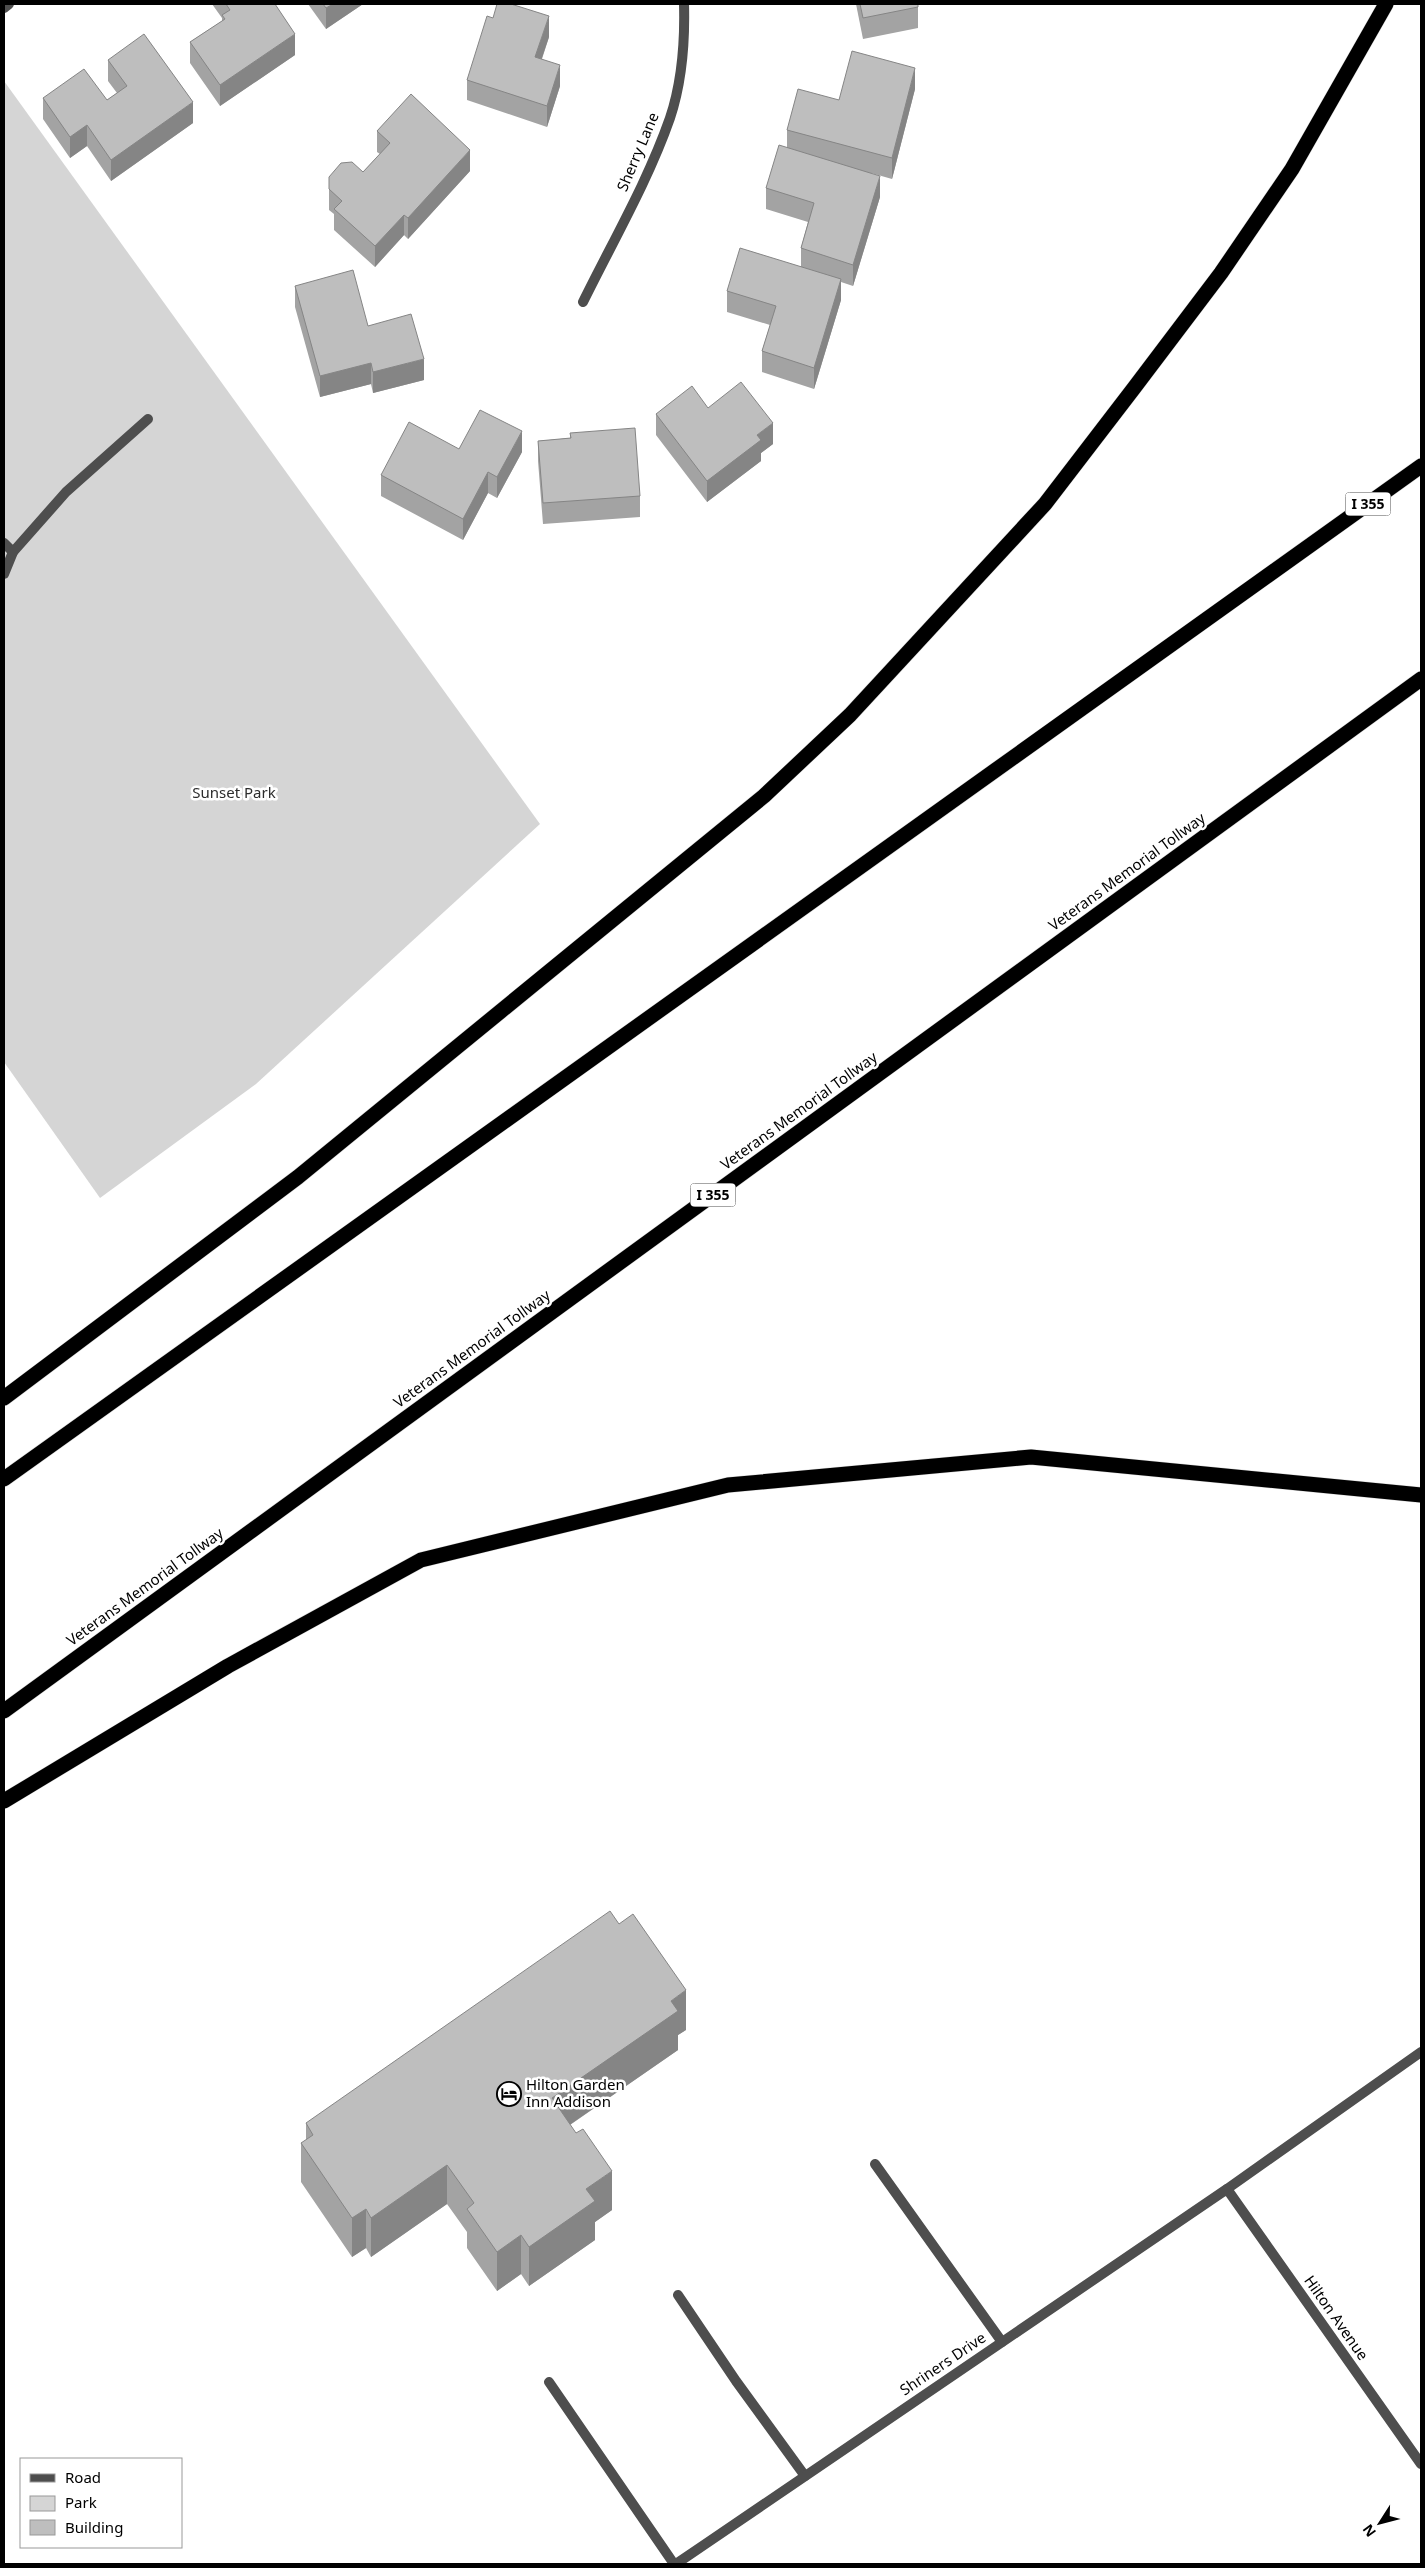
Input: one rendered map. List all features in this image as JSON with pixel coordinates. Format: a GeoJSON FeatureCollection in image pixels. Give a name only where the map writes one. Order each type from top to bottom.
{"type":"FeatureCollection","features":[{"type":"Feature","properties":{"kind":"highway"},"geometry":{"type":"LineString","coordinates":[[4,1398],[306,1170],[764,796],[850,714],[1045,504],[1221,273],[1292,169],[1386,4]]}},
{"type":"Feature","properties":{"kind":"highway","name":"I 355"},"geometry":{"type":"LineString","coordinates":[[4,1480],[1421,466]]}},
{"type":"Feature","properties":{"kind":"highway","name":"Veterans Memorial Tollway"},"geometry":{"type":"LineString","coordinates":[[4,1711],[1421,679]]}},
{"type":"Feature","properties":{"kind":"highway"},"geometry":{"type":"LineString","coordinates":[[4,1801],[228,1666],[421,1560],[728,1485],[1030,1457],[1421,1495]]}},
{"type":"Feature","properties":{"kind":"street"},"geometry":{"type":"LineString","coordinates":[[4,8],[9,4]]}},
{"type":"Feature","properties":{"kind":"street","name":"Sherry Lane"},"geometry":{"type":"LineString","coordinates":[[583,302],[650,166],[670,117],[679,78],[685,31],[684,4]]}},
{"type":"Feature","properties":{"kind":"street"},"geometry":{"type":"LineString","coordinates":[[4,574],[13,552],[66,492],[148,419]]}},
{"type":"Feature","properties":{"kind":"street"},"geometry":{"type":"LineString","coordinates":[[4,543],[13,552]]}},
{"type":"Feature","properties":{"kind":"street","name":"Shriners Drive"},"geometry":{"type":"LineString","coordinates":[[675,2564],[1227,2189],[1421,2052]]}},
{"type":"Feature","properties":{"kind":"street"},"geometry":{"type":"LineString","coordinates":[[876,2164],[1002,2342]]}},
{"type":"Feature","properties":{"kind":"street","name":"Hilton Avenue"},"geometry":{"type":"LineString","coordinates":[[1227,2189],[1421,2464]]}},
{"type":"Feature","properties":{"kind":"street"},"geometry":{"type":"LineString","coordinates":[[678,2295],[736,2381],[805,2476]]}},
{"type":"Feature","properties":{"kind":"street"},"geometry":{"type":"LineString","coordinates":[[549,2382],[675,2564]]}},
{"type":"Feature","properties":{"kind":"green space","name":"Sunset Park"},"geometry":{"type":"Polygon","coordinates":[[[4,81],[540,824],[256,1084],[100,1198],[4,1062],[4,81]]]}},
{"type":"Feature","properties":{"kind":"building"},"geometry":{"type":"Polygon","coordinates":[[[226,4],[275,4],[295,34],[220,85],[190,42],[225,19],[222,15],[230,10],[226,4]]]}},
{"type":"Feature","properties":{"kind":"building"},"geometry":{"type":"Polygon","coordinates":[[[323,4],[333,4],[326,8],[323,4]]]}},
{"type":"Feature","properties":{"kind":"building"},"geometry":{"type":"Polygon","coordinates":[[[497,4],[511,4],[549,16],[535,57],[560,65],[547,106],[467,80],[487,16],[493,18],[497,4]]]}},
{"type":"Feature","properties":{"kind":"building"},"geometry":{"type":"Polygon","coordinates":[[[860,4],[918,4],[918,7],[863,18],[860,4]]]}},
{"type":"Feature","properties":{"kind":"building"},"geometry":{"type":"Polygon","coordinates":[[[144,34],[193,102],[111,160],[87,125],[70,137],[43,98],[84,69],[107,100],[127,86],[108,60],[144,34]]]}},
{"type":"Feature","properties":{"kind":"building"},"geometry":{"type":"Polygon","coordinates":[[[852,51],[915,68],[892,158],[787,130],[798,89],[839,100],[852,51]]]}},
{"type":"Feature","properties":{"kind":"building"},"geometry":{"type":"Polygon","coordinates":[[[411,94],[470,150],[408,218],[404,215],[375,246],[334,209],[342,201],[329,189],[329,177],[341,163],[352,162],[363,172],[390,143],[377,131],[411,94]]]}},
{"type":"Feature","properties":{"kind":"building"},"geometry":{"type":"Polygon","coordinates":[[[779,145],[880,176],[853,265],[801,248],[814,203],[766,188],[779,145]]]}},
{"type":"Feature","properties":{"kind":"building"},"geometry":{"type":"Polygon","coordinates":[[[740,248],[841,279],[814,368],[762,351],[776,306],[727,291],[740,248]]]}},
{"type":"Feature","properties":{"kind":"building"},"geometry":{"type":"Polygon","coordinates":[[[353,270],[368,326],[411,314],[424,359],[373,372],[371,363],[320,376],[295,286],[353,270]]]}},
{"type":"Feature","properties":{"kind":"building"},"geometry":{"type":"Polygon","coordinates":[[[741,382],[773,423],[757,435],[761,440],[707,481],[656,414],[692,386],[708,408],[741,382]]]}},
{"type":"Feature","properties":{"kind":"building"},"geometry":{"type":"Polygon","coordinates":[[[480,410],[522,431],[497,477],[488,472],[463,519],[381,475],[409,422],[459,449],[480,410]]]}},
{"type":"Feature","properties":{"kind":"building"},"geometry":{"type":"Polygon","coordinates":[[[635,428],[640,496],[543,503],[538,441],[571,438],[570,433],[635,428]]]}},
{"type":"Feature","properties":{"kind":"building","name":"Hilton Garden Inn Addison"},"geometry":{"type":"Polygon","coordinates":[[[610,1911],[619,1924],[633,1914],[686,1990],[671,2001],[678,2011],[552,2098],[576,2133],[583,2129],[612,2171],[586,2189],[595,2201],[529,2247],[521,2235],[497,2252],[467,2209],[474,2203],[447,2165],[371,2218],[366,2209],[352,2218],[301,2143],[313,2135],[306,2123],[610,1911]]]}},
{"type":"Feature","properties":{"kind":"place","name":"Hilton Garden Inn Addison"},"geometry":{"type":"Point","coordinates":[509,2094]}}]}
